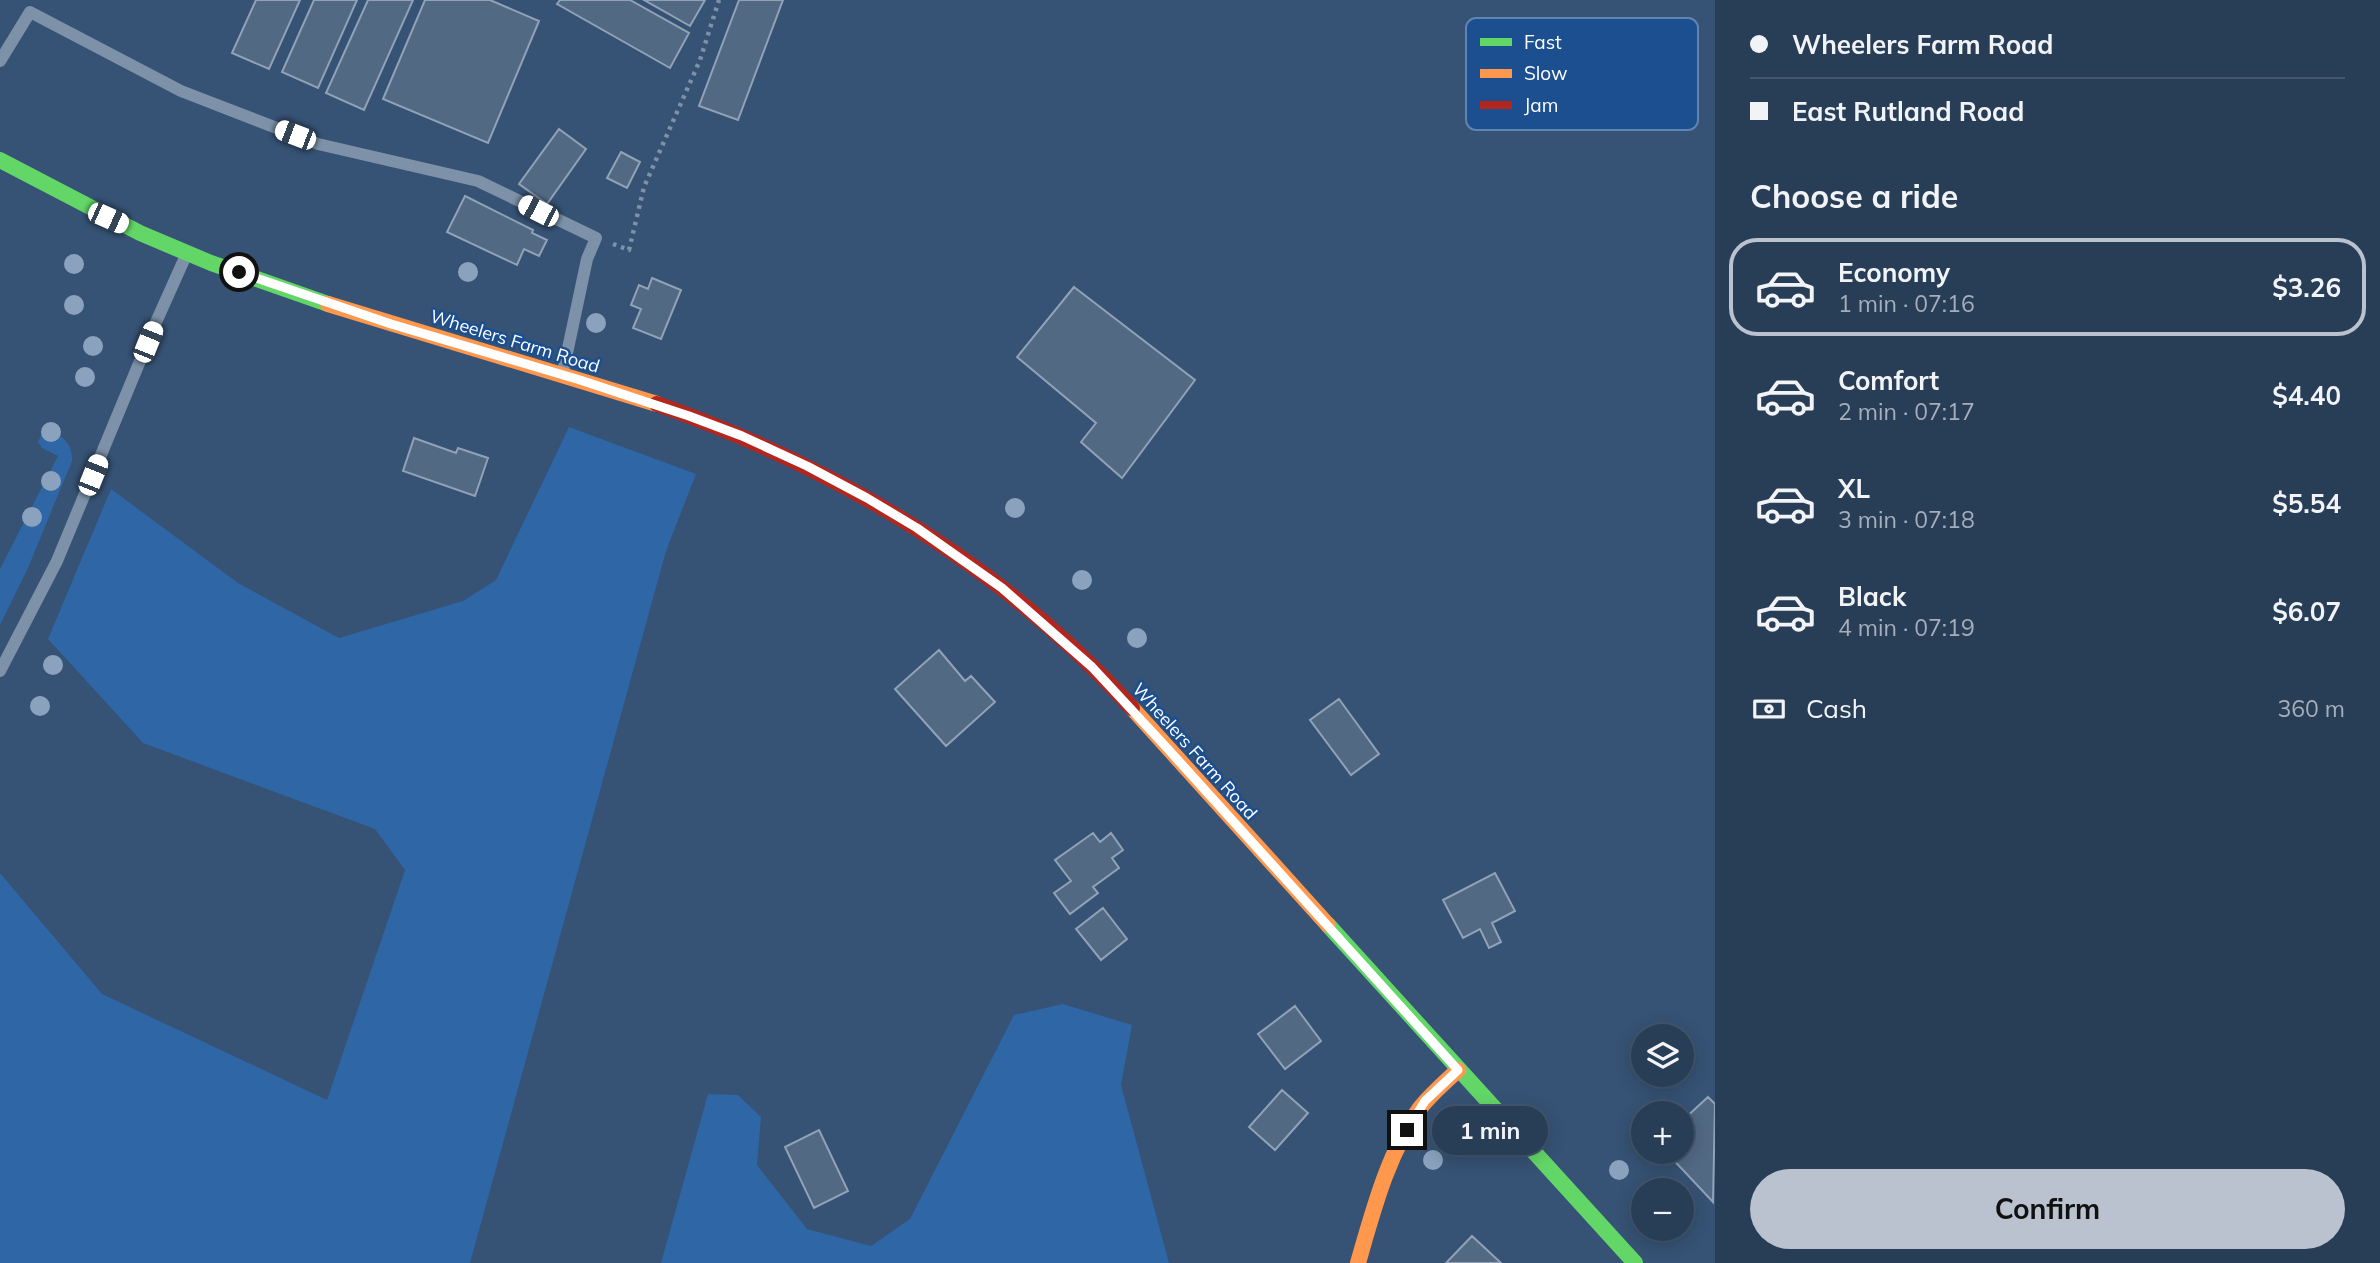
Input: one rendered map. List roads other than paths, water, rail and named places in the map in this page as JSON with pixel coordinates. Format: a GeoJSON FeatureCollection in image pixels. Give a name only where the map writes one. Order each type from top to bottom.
{"type":"FeatureCollection","features":[{"type":"Feature","properties":{"kind":"main road","name":"Wheelers Farm Road"},"geometry":{"type":"LineString","coordinates":[[0,160],[108,218],[188,253],[391,324],[562,374],[742,436],[807,466],[917,528],[1002,588],[1085,661],[1132,709],[1635,1263]]}},
{"type":"Feature","properties":{"kind":"main road"},"geometry":{"type":"LineString","coordinates":[[1357,1263],[1407,1130],[1425,1101],[1458,1070]]}},
{"type":"Feature","properties":{"kind":"lane"},"geometry":{"type":"LineString","coordinates":[[0,61],[30,6],[181,91],[318,144],[478,181],[596,238],[587,259],[562,374]]}},
{"type":"Feature","properties":{"kind":"lane"},"geometry":{"type":"LineString","coordinates":[[0,671],[57,561],[157,320],[188,253]]}}]}
